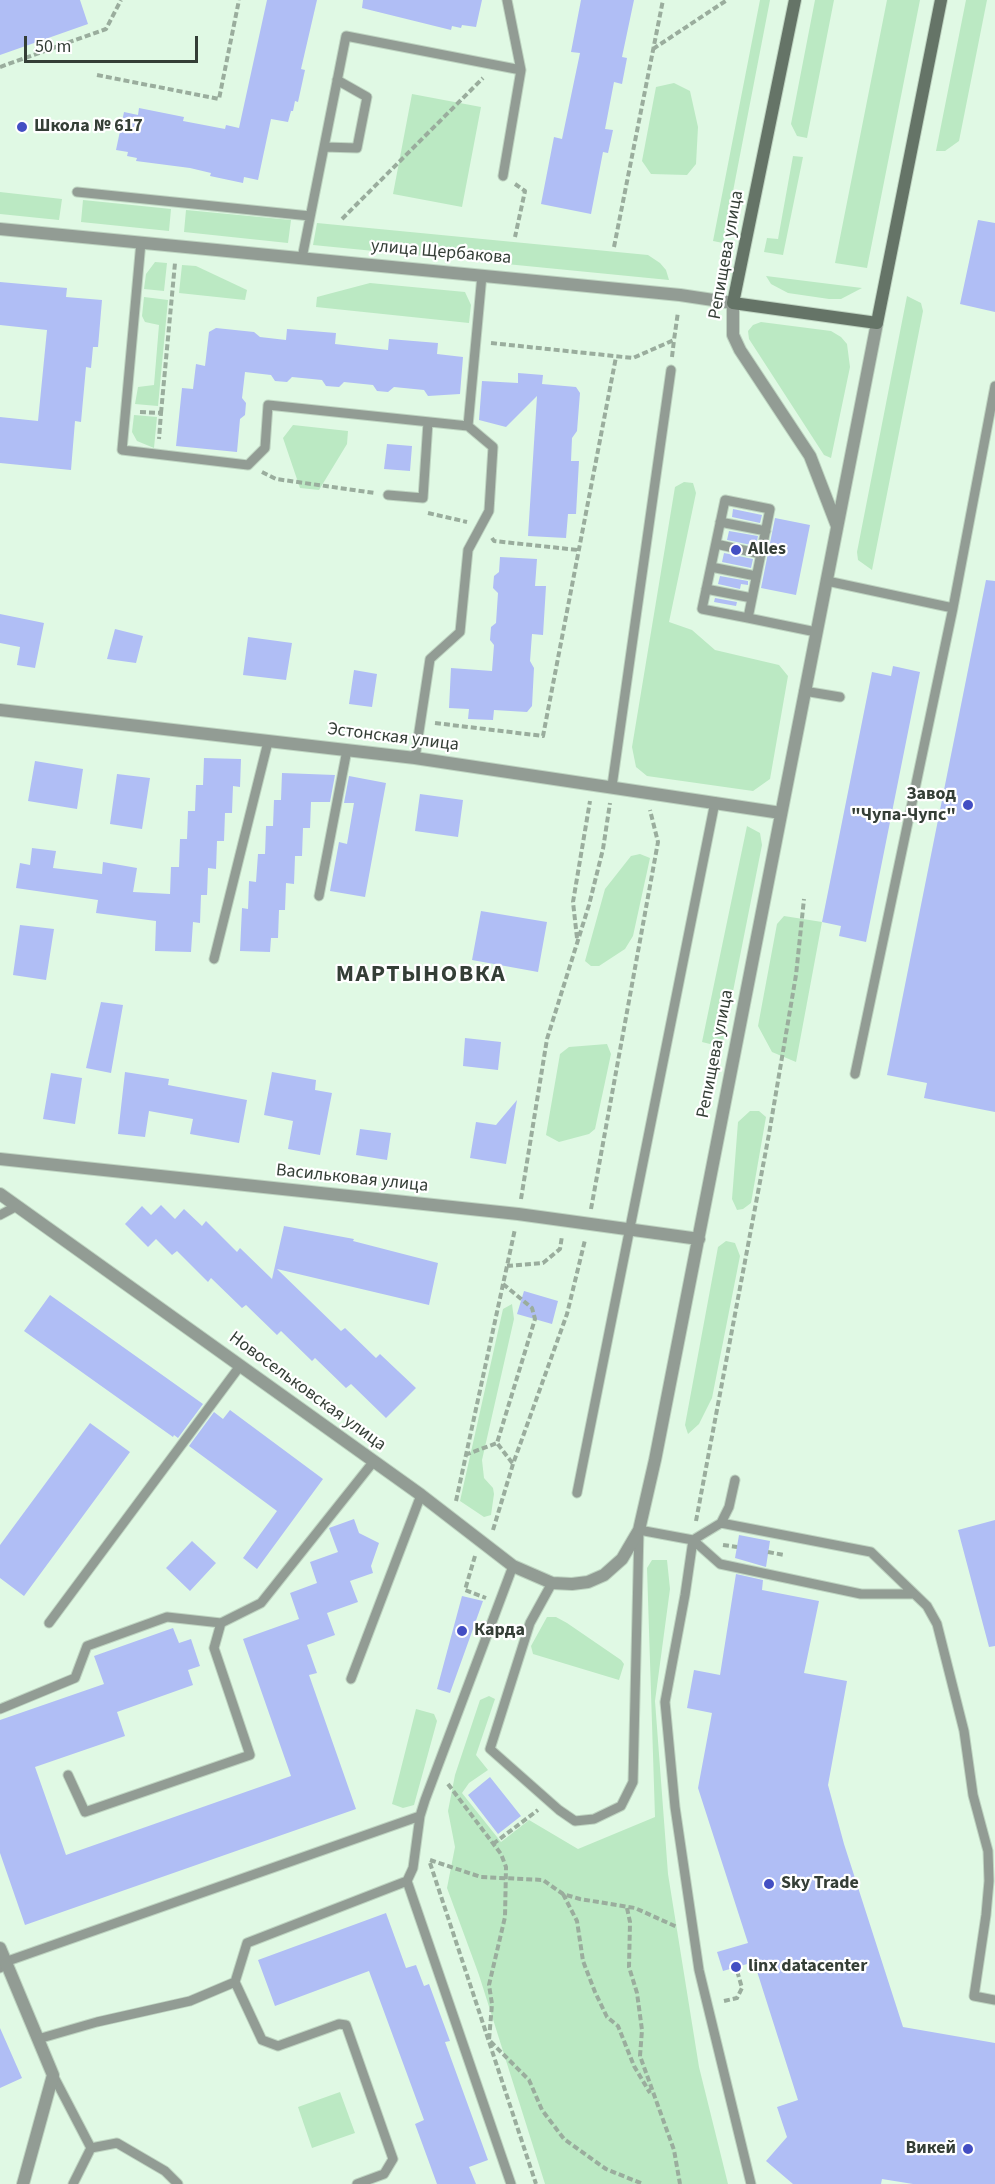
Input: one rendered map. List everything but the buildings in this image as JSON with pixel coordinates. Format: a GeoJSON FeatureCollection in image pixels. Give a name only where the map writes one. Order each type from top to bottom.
{"type":"FeatureCollection","features":[{"type":"Feature","properties":{"kind":"street","name":"Репищева улица"},"geometry":{"type":"LineString","coordinates":[[795,0],[734,303],[733,335],[740,350],[810,456],[837,528]]}},
{"type":"Feature","properties":{"kind":"street","name":"Репищева улица"},"geometry":{"type":"LineString","coordinates":[[604,1575],[622,1559],[639,1530],[699,1239],[804,691],[941,0]]}},
{"type":"Feature","properties":{"kind":"street","name":"улица Щербакова"},"geometry":{"type":"LineString","coordinates":[[0,229],[482,275],[734,303],[877,323]]}},
{"type":"Feature","properties":{"kind":"street","name":"Эстонская улица"},"geometry":{"type":"LineString","coordinates":[[0,710],[415,758],[595,783],[781,813]]}},
{"type":"Feature","properties":{"kind":"street","name":"Васильковая улица"},"geometry":{"type":"LineString","coordinates":[[0,1159],[518,1214],[699,1239]]}},
{"type":"Feature","properties":{"kind":"street","name":"Новосельковская улица"},"geometry":{"type":"LineString","coordinates":[[0,1194],[374,1461],[513,1566],[552,1583],[588,1582],[604,1575]]}},
{"type":"Feature","properties":{"kind":"street"},"geometry":{"type":"LineString","coordinates":[[0,1948],[3,1965],[53,2076],[23,2184]]}},
{"type":"Feature","properties":{"kind":"lane"},"geometry":{"type":"LineString","coordinates":[[503,176],[521,70],[507,0]]}},
{"type":"Feature","properties":{"kind":"lane"},"geometry":{"type":"LineString","coordinates":[[302,258],[346,36],[521,70]]}},
{"type":"Feature","properties":{"kind":"lane"},"geometry":{"type":"LineString","coordinates":[[324,147],[357,148],[367,97],[337,80]]}},
{"type":"Feature","properties":{"kind":"lane"},"geometry":{"type":"LineString","coordinates":[[77,192],[310,216]]}},
{"type":"Feature","properties":{"kind":"lane"},"geometry":{"type":"LineString","coordinates":[[141,242],[122,450],[248,465],[265,448],[268,405],[468,426],[494,447],[489,511],[468,550],[460,632],[430,659],[415,758]]}},
{"type":"Feature","properties":{"kind":"lane"},"geometry":{"type":"LineString","coordinates":[[468,426],[482,275]]}},
{"type":"Feature","properties":{"kind":"lane"},"geometry":{"type":"LineString","coordinates":[[612,786],[671,370]]}},
{"type":"Feature","properties":{"kind":"lane"},"geometry":{"type":"LineString","coordinates":[[855,1074],[953,608],[995,386]]}},
{"type":"Feature","properties":{"kind":"lane"},"geometry":{"type":"LineString","coordinates":[[388,495],[423,498],[428,422]]}},
{"type":"Feature","properties":{"kind":"lane"},"geometry":{"type":"LineString","coordinates":[[748,618],[770,509],[725,500],[702,609],[816,632]]}},
{"type":"Feature","properties":{"kind":"lane"},"geometry":{"type":"LineString","coordinates":[[720,522],[766,531]]}},
{"type":"Feature","properties":{"kind":"lane"},"geometry":{"type":"LineString","coordinates":[[716,544],[761,554]]}},
{"type":"Feature","properties":{"kind":"lane"},"geometry":{"type":"LineString","coordinates":[[711,567],[756,576]]}},
{"type":"Feature","properties":{"kind":"lane"},"geometry":{"type":"LineString","coordinates":[[827,581],[953,608]]}},
{"type":"Feature","properties":{"kind":"lane"},"geometry":{"type":"LineString","coordinates":[[706,589],[752,598]]}},
{"type":"Feature","properties":{"kind":"lane"},"geometry":{"type":"LineString","coordinates":[[804,691],[840,697]]}},
{"type":"Feature","properties":{"kind":"lane"},"geometry":{"type":"LineString","coordinates":[[214,959],[268,742]]}},
{"type":"Feature","properties":{"kind":"lane"},"geometry":{"type":"LineString","coordinates":[[318,896],[347,750]]}},
{"type":"Feature","properties":{"kind":"lane"},"geometry":{"type":"LineString","coordinates":[[577,1493],[714,802]]}},
{"type":"Feature","properties":{"kind":"lane"},"geometry":{"type":"LineString","coordinates":[[0,1215],[17,1206]]}},
{"type":"Feature","properties":{"kind":"lane"},"geometry":{"type":"LineString","coordinates":[[49,1623],[240,1366]]}},
{"type":"Feature","properties":{"kind":"lane"},"geometry":{"type":"LineString","coordinates":[[0,1709],[75,1678],[87,1646],[167,1617],[221,1623],[261,1604],[374,1461]]}},
{"type":"Feature","properties":{"kind":"lane"},"geometry":{"type":"LineString","coordinates":[[693,1540],[721,1524],[729,1507],[735,1480]]}},
{"type":"Feature","properties":{"kind":"lane"},"geometry":{"type":"LineString","coordinates":[[351,1679],[420,1495]]}},
{"type":"Feature","properties":{"kind":"lane"},"geometry":{"type":"LineString","coordinates":[[721,1524],[871,1552],[927,1606],[937,1624],[964,1731],[973,1795],[988,1851],[989,1881],[974,1996],[995,2000]]}},
{"type":"Feature","properties":{"kind":"lane"},"geometry":{"type":"LineString","coordinates":[[552,1583],[530,1623],[490,1749],[575,1821],[594,1820],[621,1806],[633,1782],[639,1530],[693,1540],[720,1564],[861,1594],[912,1594]]}},
{"type":"Feature","properties":{"kind":"lane"},"geometry":{"type":"LineString","coordinates":[[693,1540],[686,1595],[665,1702],[675,1807],[699,1970],[751,2184]]}},
{"type":"Feature","properties":{"kind":"lane"},"geometry":{"type":"LineString","coordinates":[[511,2184],[407,1881],[413,1868],[420,1816],[513,1566]]}},
{"type":"Feature","properties":{"kind":"lane"},"geometry":{"type":"LineString","coordinates":[[68,1775],[84,1812],[250,1755],[214,1648],[221,1623]]}},
{"type":"Feature","properties":{"kind":"lane"},"geometry":{"type":"LineString","coordinates":[[3,1965],[420,1816]]}},
{"type":"Feature","properties":{"kind":"lane"},"geometry":{"type":"LineString","coordinates":[[357,2184],[384,2174],[393,2159],[346,2025],[339,2024],[278,2046],[262,2040],[235,1982],[247,1942],[407,1881]]}},
{"type":"Feature","properties":{"kind":"lane"},"geometry":{"type":"LineString","coordinates":[[38,2039],[97,2022],[190,2001],[235,1982]]}},
{"type":"Feature","properties":{"kind":"lane"},"geometry":{"type":"LineString","coordinates":[[53,2076],[91,2148]]}},
{"type":"Feature","properties":{"kind":"lane"},"geometry":{"type":"LineString","coordinates":[[91,2148],[117,2143],[165,2171],[178,2184]]}},
{"type":"Feature","properties":{"kind":"lane"},"geometry":{"type":"LineString","coordinates":[[73,2184],[91,2148]]}},
{"type":"Feature","properties":{"kind":"path"},"geometry":{"type":"LineString","coordinates":[[0,67],[106,29],[121,0]]}},
{"type":"Feature","properties":{"kind":"path"},"geometry":{"type":"LineString","coordinates":[[97,75],[219,99],[240,0]]}},
{"type":"Feature","properties":{"kind":"path"},"geometry":{"type":"LineString","coordinates":[[614,247],[663,0]]}},
{"type":"Feature","properties":{"kind":"path"},"geometry":{"type":"LineString","coordinates":[[653,49],[727,0]]}},
{"type":"Feature","properties":{"kind":"path"},"geometry":{"type":"LineString","coordinates":[[342,219],[496,65]]}},
{"type":"Feature","properties":{"kind":"path"},"geometry":{"type":"LineString","coordinates":[[503,176],[525,191],[515,237]]}},
{"type":"Feature","properties":{"kind":"path"},"geometry":{"type":"LineString","coordinates":[[157,454],[177,246]]}},
{"type":"Feature","properties":{"kind":"path"},"geometry":{"type":"LineString","coordinates":[[475,342],[633,358],[674,340],[678,312]]}},
{"type":"Feature","properties":{"kind":"path"},"geometry":{"type":"LineString","coordinates":[[421,721],[543,736],[616,357]]}},
{"type":"Feature","properties":{"kind":"path"},"geometry":{"type":"LineString","coordinates":[[125,411],[161,413]]}},
{"type":"Feature","properties":{"kind":"path"},"geometry":{"type":"LineString","coordinates":[[248,465],[276,479],[388,495]]}},
{"type":"Feature","properties":{"kind":"path"},"geometry":{"type":"LineString","coordinates":[[423,498],[428,513],[481,525],[494,541],[578,550]]}},
{"type":"Feature","properties":{"kind":"path"},"geometry":{"type":"LineString","coordinates":[[577,942],[573,902],[585,816],[595,783]]}},
{"type":"Feature","properties":{"kind":"path"},"geometry":{"type":"LineString","coordinates":[[452,1519],[518,1214],[547,1039],[603,849],[612,786]]}},
{"type":"Feature","properties":{"kind":"path"},"geometry":{"type":"LineString","coordinates":[[492,1534],[513,1464],[567,1314],[588,1223],[658,842],[654,818],[639,790]]}},
{"type":"Feature","properties":{"kind":"path"},"geometry":{"type":"LineString","coordinates":[[693,1540],[769,1134],[795,975],[804,900]]}},
{"type":"Feature","properties":{"kind":"path"},"geometry":{"type":"LineString","coordinates":[[507,1266],[543,1263],[560,1249],[565,1220]]}},
{"type":"Feature","properties":{"kind":"path"},"geometry":{"type":"LineString","coordinates":[[497,1443],[535,1319],[532,1308],[503,1284]]}},
{"type":"Feature","properties":{"kind":"path"},"geometry":{"type":"LineString","coordinates":[[497,1443],[513,1464]]}},
{"type":"Feature","properties":{"kind":"path"},"geometry":{"type":"LineString","coordinates":[[465,1455],[497,1443]]}},
{"type":"Feature","properties":{"kind":"path"},"geometry":{"type":"LineString","coordinates":[[780,1576],[788,1536]]}},
{"type":"Feature","properties":{"kind":"path"},"geometry":{"type":"LineString","coordinates":[[768,1552],[784,1555]]}},
{"type":"Feature","properties":{"kind":"path"},"geometry":{"type":"LineString","coordinates":[[436,1770],[493,1844],[507,1867],[505,1917],[489,1985],[492,2004],[489,2040],[529,2080],[542,2110],[564,2139],[606,2169],[643,2184]]}},
{"type":"Feature","properties":{"kind":"path"},"geometry":{"type":"LineString","coordinates":[[493,1844],[549,1801]]}},
{"type":"Feature","properties":{"kind":"path"},"geometry":{"type":"LineString","coordinates":[[427,1849],[536,2184]]}},
{"type":"Feature","properties":{"kind":"path"},"geometry":{"type":"LineString","coordinates":[[430,1860],[481,1877],[543,1880],[563,1894],[634,1908],[694,1934]]}},
{"type":"Feature","properties":{"kind":"path"},"geometry":{"type":"LineString","coordinates":[[563,1894],[577,1921],[583,1961],[595,1992],[607,2017],[618,2025],[634,2066],[652,2096]]}},
{"type":"Feature","properties":{"kind":"path"},"geometry":{"type":"LineString","coordinates":[[627,1908],[630,1922],[628,1967],[637,1994],[642,2030],[640,2056],[652,2096],[674,2150],[680,2184]]}},
{"type":"Feature","properties":{"kind":"path"},"geometry":{"type":"LineString","coordinates":[[724,2001],[737,1998],[742,1988],[736,1967]]}},
{"type":"Feature","properties":{"kind":"green space"},"geometry":{"type":"Polygon","coordinates":[[[760,0],[770,0],[723,243],[713,241],[760,0]]]}},
{"type":"Feature","properties":{"kind":"green space"},"geometry":{"type":"Polygon","coordinates":[[[815,0],[834,0],[807,138],[797,136],[791,124],[815,0]]]}},
{"type":"Feature","properties":{"kind":"green space"},"geometry":{"type":"Polygon","coordinates":[[[887,0],[920,0],[867,268],[835,263],[887,0]]]}},
{"type":"Feature","properties":{"kind":"green space"},"geometry":{"type":"Polygon","coordinates":[[[966,0],[987,0],[959,141],[945,151],[936,151],[966,0]]]}},
{"type":"Feature","properties":{"kind":"green space"},"geometry":{"type":"Polygon","coordinates":[[[674,83],[690,91],[698,127],[696,164],[687,175],[651,174],[642,161],[656,87],[674,83]]]}},
{"type":"Feature","properties":{"kind":"green space"},"geometry":{"type":"Polygon","coordinates":[[[412,94],[481,107],[462,207],[393,194],[412,94]]]}},
{"type":"Feature","properties":{"kind":"green space"},"geometry":{"type":"Polygon","coordinates":[[[793,156],[803,157],[783,255],[764,252],[767,238],[778,239],[793,156]]]}},
{"type":"Feature","properties":{"kind":"green space"},"geometry":{"type":"Polygon","coordinates":[[[0,192],[62,199],[59,220],[0,214],[0,192]]]}},
{"type":"Feature","properties":{"kind":"green space"},"geometry":{"type":"Polygon","coordinates":[[[83,200],[171,209],[169,231],[81,222],[83,200]]]}},
{"type":"Feature","properties":{"kind":"green space"},"geometry":{"type":"Polygon","coordinates":[[[186,210],[291,220],[288,243],[184,232],[186,210]]]}},
{"type":"Feature","properties":{"kind":"green space"},"geometry":{"type":"Polygon","coordinates":[[[317,223],[648,255],[666,270],[669,280],[313,245],[317,223]]]}},
{"type":"Feature","properties":{"kind":"green space"},"geometry":{"type":"Polygon","coordinates":[[[155,262],[167,263],[164,291],[144,289],[146,274],[155,262]]]}},
{"type":"Feature","properties":{"kind":"green space"},"geometry":{"type":"Polygon","coordinates":[[[182,265],[196,266],[247,290],[245,300],[179,293],[182,265]]]}},
{"type":"Feature","properties":{"kind":"green space"},"geometry":{"type":"Polygon","coordinates":[[[766,276],[862,288],[841,299],[829,299],[788,293],[771,284],[766,276]]]}},
{"type":"Feature","properties":{"kind":"green space"},"geometry":{"type":"Polygon","coordinates":[[[370,283],[465,292],[471,305],[469,323],[316,307],[317,297],[370,283]]]}},
{"type":"Feature","properties":{"kind":"green space"},"geometry":{"type":"Polygon","coordinates":[[[907,296],[921,303],[923,311],[872,570],[858,560],[857,552],[907,296]]]}},
{"type":"Feature","properties":{"kind":"green space"},"geometry":{"type":"Polygon","coordinates":[[[144,297],[168,300],[158,406],[135,404],[138,387],[154,385],[159,325],[145,322],[142,316],[144,297]]]}},
{"type":"Feature","properties":{"kind":"green space"},"geometry":{"type":"Polygon","coordinates":[[[761,322],[831,331],[847,344],[850,367],[831,458],[824,455],[749,339],[748,331],[753,325],[761,322]]]}},
{"type":"Feature","properties":{"kind":"green space"},"geometry":{"type":"Polygon","coordinates":[[[134,415],[157,417],[154,448],[137,441],[132,432],[134,415]]]}},
{"type":"Feature","properties":{"kind":"green space"},"geometry":{"type":"Polygon","coordinates":[[[293,425],[348,431],[347,444],[319,490],[300,488],[283,438],[293,425]]]}},
{"type":"Feature","properties":{"kind":"green space"},"geometry":{"type":"Polygon","coordinates":[[[684,482],[693,483],[696,493],[669,622],[692,630],[715,650],[779,665],[788,676],[770,779],[753,791],[647,776],[636,767],[632,747],[675,487],[684,482]]]}},
{"type":"Feature","properties":{"kind":"green space"},"geometry":{"type":"Polygon","coordinates":[[[747,826],[760,833],[762,845],[722,1047],[702,1042],[747,826]]]}},
{"type":"Feature","properties":{"kind":"green space"},"geometry":{"type":"Polygon","coordinates":[[[640,854],[650,858],[633,936],[625,949],[599,966],[591,966],[585,961],[605,889],[631,856],[640,854]]]}},
{"type":"Feature","properties":{"kind":"green space"},"geometry":{"type":"Polygon","coordinates":[[[784,916],[822,922],[796,1062],[772,1052],[758,1026],[777,924],[784,916]]]}},
{"type":"Feature","properties":{"kind":"green space"},"geometry":{"type":"Polygon","coordinates":[[[607,1044],[611,1054],[595,1129],[589,1134],[559,1142],[546,1135],[560,1054],[569,1047],[607,1044]]]}},
{"type":"Feature","properties":{"kind":"green space"},"geometry":{"type":"Polygon","coordinates":[[[750,1111],[759,1111],[766,1117],[751,1203],[737,1210],[732,1199],[738,1122],[750,1111]]]}},
{"type":"Feature","properties":{"kind":"green space"},"geometry":{"type":"Polygon","coordinates":[[[726,1241],[735,1243],[740,1256],[712,1398],[699,1424],[688,1434],[685,1425],[718,1247],[726,1241]]]}},
{"type":"Feature","properties":{"kind":"green space"},"geometry":{"type":"Polygon","coordinates":[[[512,1304],[514,1319],[482,1460],[484,1478],[493,1488],[494,1494],[491,1515],[484,1517],[460,1501],[503,1309],[512,1304]]]}},
{"type":"Feature","properties":{"kind":"green space"},"geometry":{"type":"Polygon","coordinates":[[[652,1560],[667,1560],[670,1589],[655,1701],[668,1874],[699,2067],[728,2184],[545,2184],[479,1975],[447,1888],[455,1847],[448,1811],[455,1775],[480,1700],[489,1696],[495,1699],[476,1755],[488,1770],[469,1783],[462,1793],[501,1842],[529,1820],[578,1849],[655,1817],[647,1568],[652,1560]]]}},
{"type":"Feature","properties":{"kind":"green space"},"geometry":{"type":"Polygon","coordinates":[[[547,1617],[556,1617],[567,1623],[621,1660],[624,1664],[619,1680],[533,1654],[531,1646],[547,1617]]]}},
{"type":"Feature","properties":{"kind":"green space"},"geometry":{"type":"Polygon","coordinates":[[[416,1709],[434,1714],[437,1721],[414,1805],[403,1808],[392,1804],[416,1709]]]}},
{"type":"Feature","properties":{"kind":"green space"},"geometry":{"type":"Polygon","coordinates":[[[340,2092],[355,2133],[312,2148],[298,2107],[340,2092]]]}},
{"type":"Feature","properties":{"kind":"place","name":"Школа № 617"},"geometry":{"type":"Point","coordinates":[22,127]}},
{"type":"Feature","properties":{"kind":"place","name":"Alles"},"geometry":{"type":"Point","coordinates":[736,550]}},
{"type":"Feature","properties":{"kind":"place","name":"Завод \"Чупа-Чупс\""},"geometry":{"type":"Point","coordinates":[968,805]}},
{"type":"Feature","properties":{"kind":"place","name":"Карда"},"geometry":{"type":"Point","coordinates":[462,1631]}},
{"type":"Feature","properties":{"kind":"place","name":"Sky Trade"},"geometry":{"type":"Point","coordinates":[769,1884]}},
{"type":"Feature","properties":{"kind":"place","name":"linx datacenter"},"geometry":{"type":"Point","coordinates":[736,1967]}},
{"type":"Feature","properties":{"kind":"place","name":"Викей"},"geometry":{"type":"Point","coordinates":[968,2149]}},
{"type":"Feature","properties":{"kind":"district","name":"МАРТЫНОВКА"},"geometry":{"type":"Point","coordinates":[421,976]}}]}
